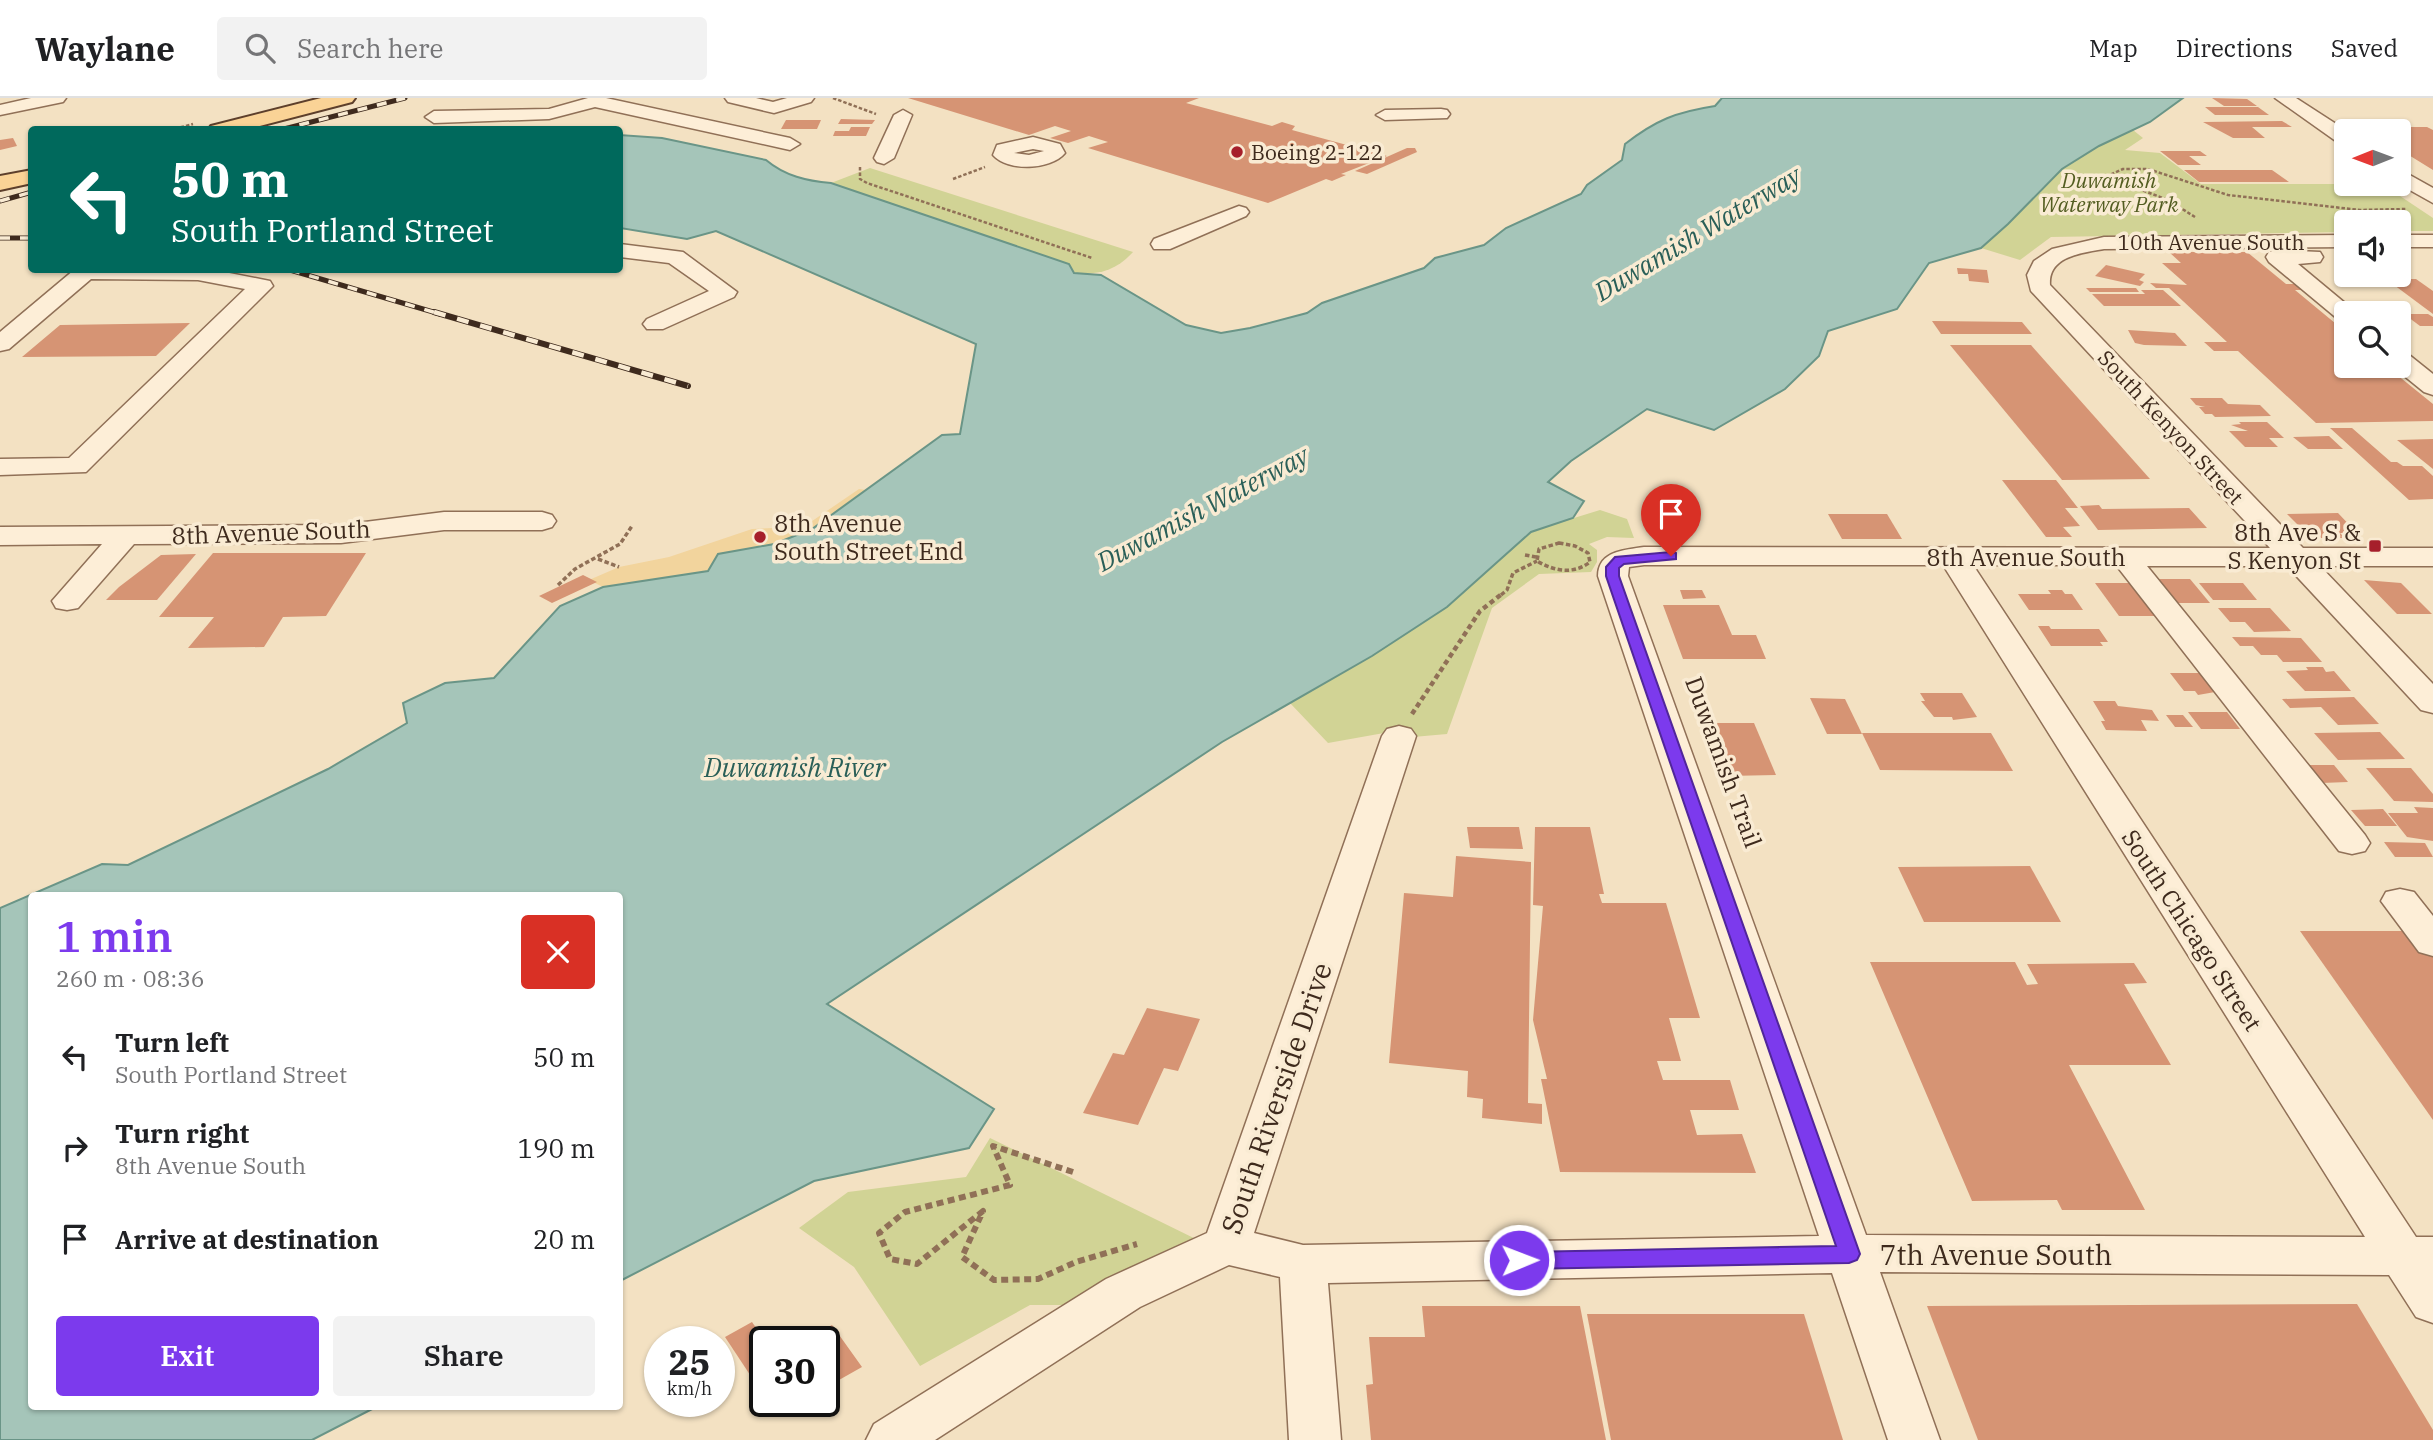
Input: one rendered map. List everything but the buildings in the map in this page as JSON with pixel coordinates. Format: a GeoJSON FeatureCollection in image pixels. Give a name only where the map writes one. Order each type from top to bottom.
{"type":"FeatureCollection","features":[{"type":"Feature","properties":{"kind":"main road"},"geometry":{"type":"LineString","coordinates":[[234,126],[345,98]]}},
{"type":"Feature","properties":{"kind":"main road"},"geometry":{"type":"LineString","coordinates":[[0,183],[28,177]]}},
{"type":"Feature","properties":{"kind":"street"},"geometry":{"type":"LineString","coordinates":[[14,105],[57,98]]}},
{"type":"Feature","properties":{"kind":"street"},"geometry":{"type":"LineString","coordinates":[[734,98],[774,108]]}},
{"type":"Feature","properties":{"kind":"street"},"geometry":{"type":"LineString","coordinates":[[719,128],[805,98]]}},
{"type":"Feature","properties":{"kind":"street"},"geometry":{"type":"LineString","coordinates":[[2284,98],[2334,131]]}},
{"type":"Feature","properties":{"kind":"street"},"geometry":{"type":"LineString","coordinates":[[434,117],[549,114],[596,100],[790,144]]}},
{"type":"Feature","properties":{"kind":"street"},"geometry":{"type":"LineString","coordinates":[[1385,115],[1441,114]]}},
{"type":"Feature","properties":{"kind":"street"},"geometry":{"type":"LineString","coordinates":[[884,158],[903,115]]}},
{"type":"Feature","properties":{"kind":"street"},"geometry":{"type":"LineString","coordinates":[[2412,183],[2433,197]]}},
{"type":"Feature","properties":{"kind":"street"},"geometry":{"type":"LineString","coordinates":[[1161,244],[1239,212]]}},
{"type":"Feature","properties":{"kind":"street"},"geometry":{"type":"LineString","coordinates":[[2313,241],[2334,257],[2277,257],[2334,304]]}},
{"type":"Feature","properties":{"kind":"street","name":"10th Avenue South"},"geometry":{"type":"LineString","coordinates":[[2076,246],[2104,243],[2334,241]]}},
{"type":"Feature","properties":{"kind":"street"},"geometry":{"type":"LineString","coordinates":[[2411,241],[2433,241]]}},
{"type":"Feature","properties":{"kind":"street","name":"South Kenyon Street"},"geometry":{"type":"LineString","coordinates":[[2076,246],[2054,256],[2038,272],[2039,286],[2432,701]]}},
{"type":"Feature","properties":{"kind":"street"},"geometry":{"type":"LineString","coordinates":[[623,251],[675,257],[726,292],[655,324]]}},
{"type":"Feature","properties":{"kind":"street"},"geometry":{"type":"LineString","coordinates":[[0,344],[84,273]]}},
{"type":"Feature","properties":{"kind":"street"},"geometry":{"type":"LineString","coordinates":[[0,467],[76,466],[262,286],[225,273],[198,273]]}},
{"type":"Feature","properties":{"kind":"street"},"geometry":{"type":"LineString","coordinates":[[2411,369],[2433,387]]}},
{"type":"Feature","properties":{"kind":"street","name":"8th Avenue South"},"geometry":{"type":"LineString","coordinates":[[0,536],[341,534],[444,521],[542,521]]}},
{"type":"Feature","properties":{"kind":"street"},"geometry":{"type":"LineString","coordinates":[[67,601],[126,535]]}},
{"type":"Feature","properties":{"kind":"street","name":"8th Avenue South"},"geometry":{"type":"LineString","coordinates":[[1849,1254],[1613,576],[1613,567],[1620,560],[1644,556],[2433,557]]}},
{"type":"Feature","properties":{"kind":"street","name":"South Chicago Street"},"geometry":{"type":"LineString","coordinates":[[1952,556],[2418,1256],[2433,1303]]}},
{"type":"Feature","properties":{"kind":"street"},"geometry":{"type":"LineString","coordinates":[[2125,557],[2352,843]]}},
{"type":"Feature","properties":{"kind":"street","name":"South Riverside Drive"},"geometry":{"type":"LineString","coordinates":[[892,1440],[1123,1293],[1226,1245],[1399,736]]}},
{"type":"Feature","properties":{"kind":"street"},"geometry":{"type":"LineString","coordinates":[[2400,901],[2433,943]]}},
{"type":"Feature","properties":{"kind":"street","name":"7th Avenue South"},"geometry":{"type":"LineString","coordinates":[[1226,1245],[1303,1264],[1849,1254],[2418,1256]]}},
{"type":"Feature","properties":{"kind":"street"},"geometry":{"type":"LineString","coordinates":[[1849,1254],[1914,1440]]}},
{"type":"Feature","properties":{"kind":"street"},"geometry":{"type":"LineString","coordinates":[[1303,1264],[1315,1440]]}},
{"type":"Feature","properties":{"kind":"path"},"geometry":{"type":"LineString","coordinates":[[833,98],[882,116]]}},
{"type":"Feature","properties":{"kind":"path"},"geometry":{"type":"LineString","coordinates":[[861,164],[859,174],[867,183],[1092,258]]}},
{"type":"Feature","properties":{"kind":"path"},"geometry":{"type":"LineString","coordinates":[[2197,218],[2168,200],[2118,181],[2112,174],[2124,170],[2158,171],[2233,197],[2378,212],[2413,209]]}},
{"type":"Feature","properties":{"kind":"path"},"geometry":{"type":"LineString","coordinates":[[558,584],[575,569],[621,544],[632,526]]}},
{"type":"Feature","properties":{"kind":"path"},"geometry":{"type":"LineString","coordinates":[[1525,555],[1552,569],[1571,570],[1587,566],[1591,557],[1582,548],[1559,543],[1544,546],[1536,553],[1536,559]]}},
{"type":"Feature","properties":{"kind":"path"},"geometry":{"type":"LineString","coordinates":[[597,559],[619,567]]}},
{"type":"Feature","properties":{"kind":"path"},"geometry":{"type":"LineString","coordinates":[[1399,736],[1436,674],[1488,604],[1507,590],[1513,573],[1536,559]]}},
{"type":"Feature","properties":{"kind":"path"},"geometry":{"type":"LineString","coordinates":[[1073,1172],[993,1146],[1010,1185],[905,1212],[879,1233],[890,1259],[917,1264],[983,1211],[962,1258],[994,1280],[1038,1279],[1076,1262],[1132,1244],[1148,1246],[1157,1277]]}},
{"type":"Feature","properties":{"kind":"green space","name":"Duwamish Waterway Park"},"geometry":{"type":"Polygon","coordinates":[[[2133,130],[2143,138],[2125,150],[2160,153],[2201,184],[2334,184],[2334,196],[2400,196],[2433,218],[2433,231],[2411,231],[2411,210],[2334,210],[2334,232],[2051,237],[2020,260],[1981,248],[2062,169],[2133,130]]]}},
{"type":"Feature","properties":{"kind":"green space"},"geometry":{"type":"Polygon","coordinates":[[[870,168],[1133,252],[1113,268],[1091,273],[1074,273],[831,183],[870,168]]]}},
{"type":"Feature","properties":{"kind":"green space"},"geometry":{"type":"Polygon","coordinates":[[[1600,510],[1627,519],[1634,538],[1607,537],[1589,544],[1597,550],[1597,562],[1591,572],[1539,574],[1492,608],[1447,734],[1413,737],[1384,733],[1328,743],[1290,703],[1443,610],[1532,531],[1600,510]]]}},
{"type":"Feature","properties":{"kind":"green space"},"geometry":{"type":"Polygon","coordinates":[[[990,1138],[1208,1245],[1084,1305],[1030,1305],[920,1366],[854,1267],[799,1228],[848,1192],[966,1177],[990,1138]]]}},
{"type":"Feature","properties":{"kind":"sand","name":"8th Avenue South Street End"},"geometry":{"type":"Polygon","coordinates":[[[859,489],[866,490],[812,529],[774,544],[718,554],[708,571],[603,587],[589,580],[619,567],[669,557],[752,529],[792,527],[799,530],[859,489]]]}},
{"type":"Feature","properties":{"kind":"water","name":"Duwamish River"},"geometry":{"type":"Polygon","coordinates":[[[1722,98],[2183,98],[2150,122],[2099,146],[2062,169],[1981,248],[1929,263],[1897,309],[1828,331],[1819,356],[1785,389],[1714,430],[1647,409],[1571,461],[1548,482],[1584,501],[1573,518],[1531,532],[1447,607],[1372,656],[1222,742],[827,1004],[994,1109],[969,1148],[814,1181],[623,1279],[623,892],[37,892],[102,864],[128,865],[328,769],[407,723],[403,703],[445,683],[494,678],[560,606],[603,587],[708,571],[718,554],[774,544],[812,529],[942,435],[960,434],[976,344],[716,231],[687,239],[623,228],[623,135],[662,138],[766,160],[797,177],[831,183],[1069,264],[1074,273],[1101,275],[1186,325],[1221,333],[1307,313],[1322,303],[1424,268],[1435,258],[1484,245],[1506,228],[1581,194],[1587,185],[1622,160],[1625,144],[1647,129],[1678,114],[1715,106],[1722,98]]]}},
{"type":"Feature","properties":{"kind":"water","name":"Duwamish River"},"geometry":{"type":"Polygon","coordinates":[[[28,896],[28,1410],[370,1410],[312,1440],[0,1440],[0,908],[28,896]]]}},
{"type":"Feature","properties":{"kind":"railway"},"geometry":{"type":"LineString","coordinates":[[296,126],[405,98]]}},
{"type":"Feature","properties":{"kind":"railway"},"geometry":{"type":"LineString","coordinates":[[0,201],[28,193]]}},
{"type":"Feature","properties":{"kind":"railway"},"geometry":{"type":"LineString","coordinates":[[0,238],[28,238]]}},
{"type":"Feature","properties":{"kind":"railway"},"geometry":{"type":"LineString","coordinates":[[300,273],[440,314]]}},
{"type":"Feature","properties":{"kind":"railway"},"geometry":{"type":"LineString","coordinates":[[434,312],[688,386]]}},
{"type":"Feature","properties":{"kind":"place","name":"Boeing 2-122"},"geometry":{"type":"Point","coordinates":[1237,152]}},
{"type":"Feature","properties":{"kind":"place","name":"8th Avenue South Street End"},"geometry":{"type":"Point","coordinates":[760,537]}},
{"type":"Feature","properties":{"kind":"place","name":"8th Ave S & S Kenyon St"},"geometry":{"type":"Point","coordinates":[2375,546]}},
{"type":"Feature","properties":{"kind":"route"},"geometry":{"type":"LineString","coordinates":[[1519,1260],[1849,1254],[1613,576],[1613,567],[1620,560],[1644,556],[1671,556]]}},
{"type":"Feature","properties":{"kind":"water label","name":"Duwamish Waterway"},"geometry":{"type":"Point","coordinates":[1697,233]}},
{"type":"Feature","properties":{"kind":"water label","name":"Duwamish Waterway"},"geometry":{"type":"Point","coordinates":[1202,508]}}]}
